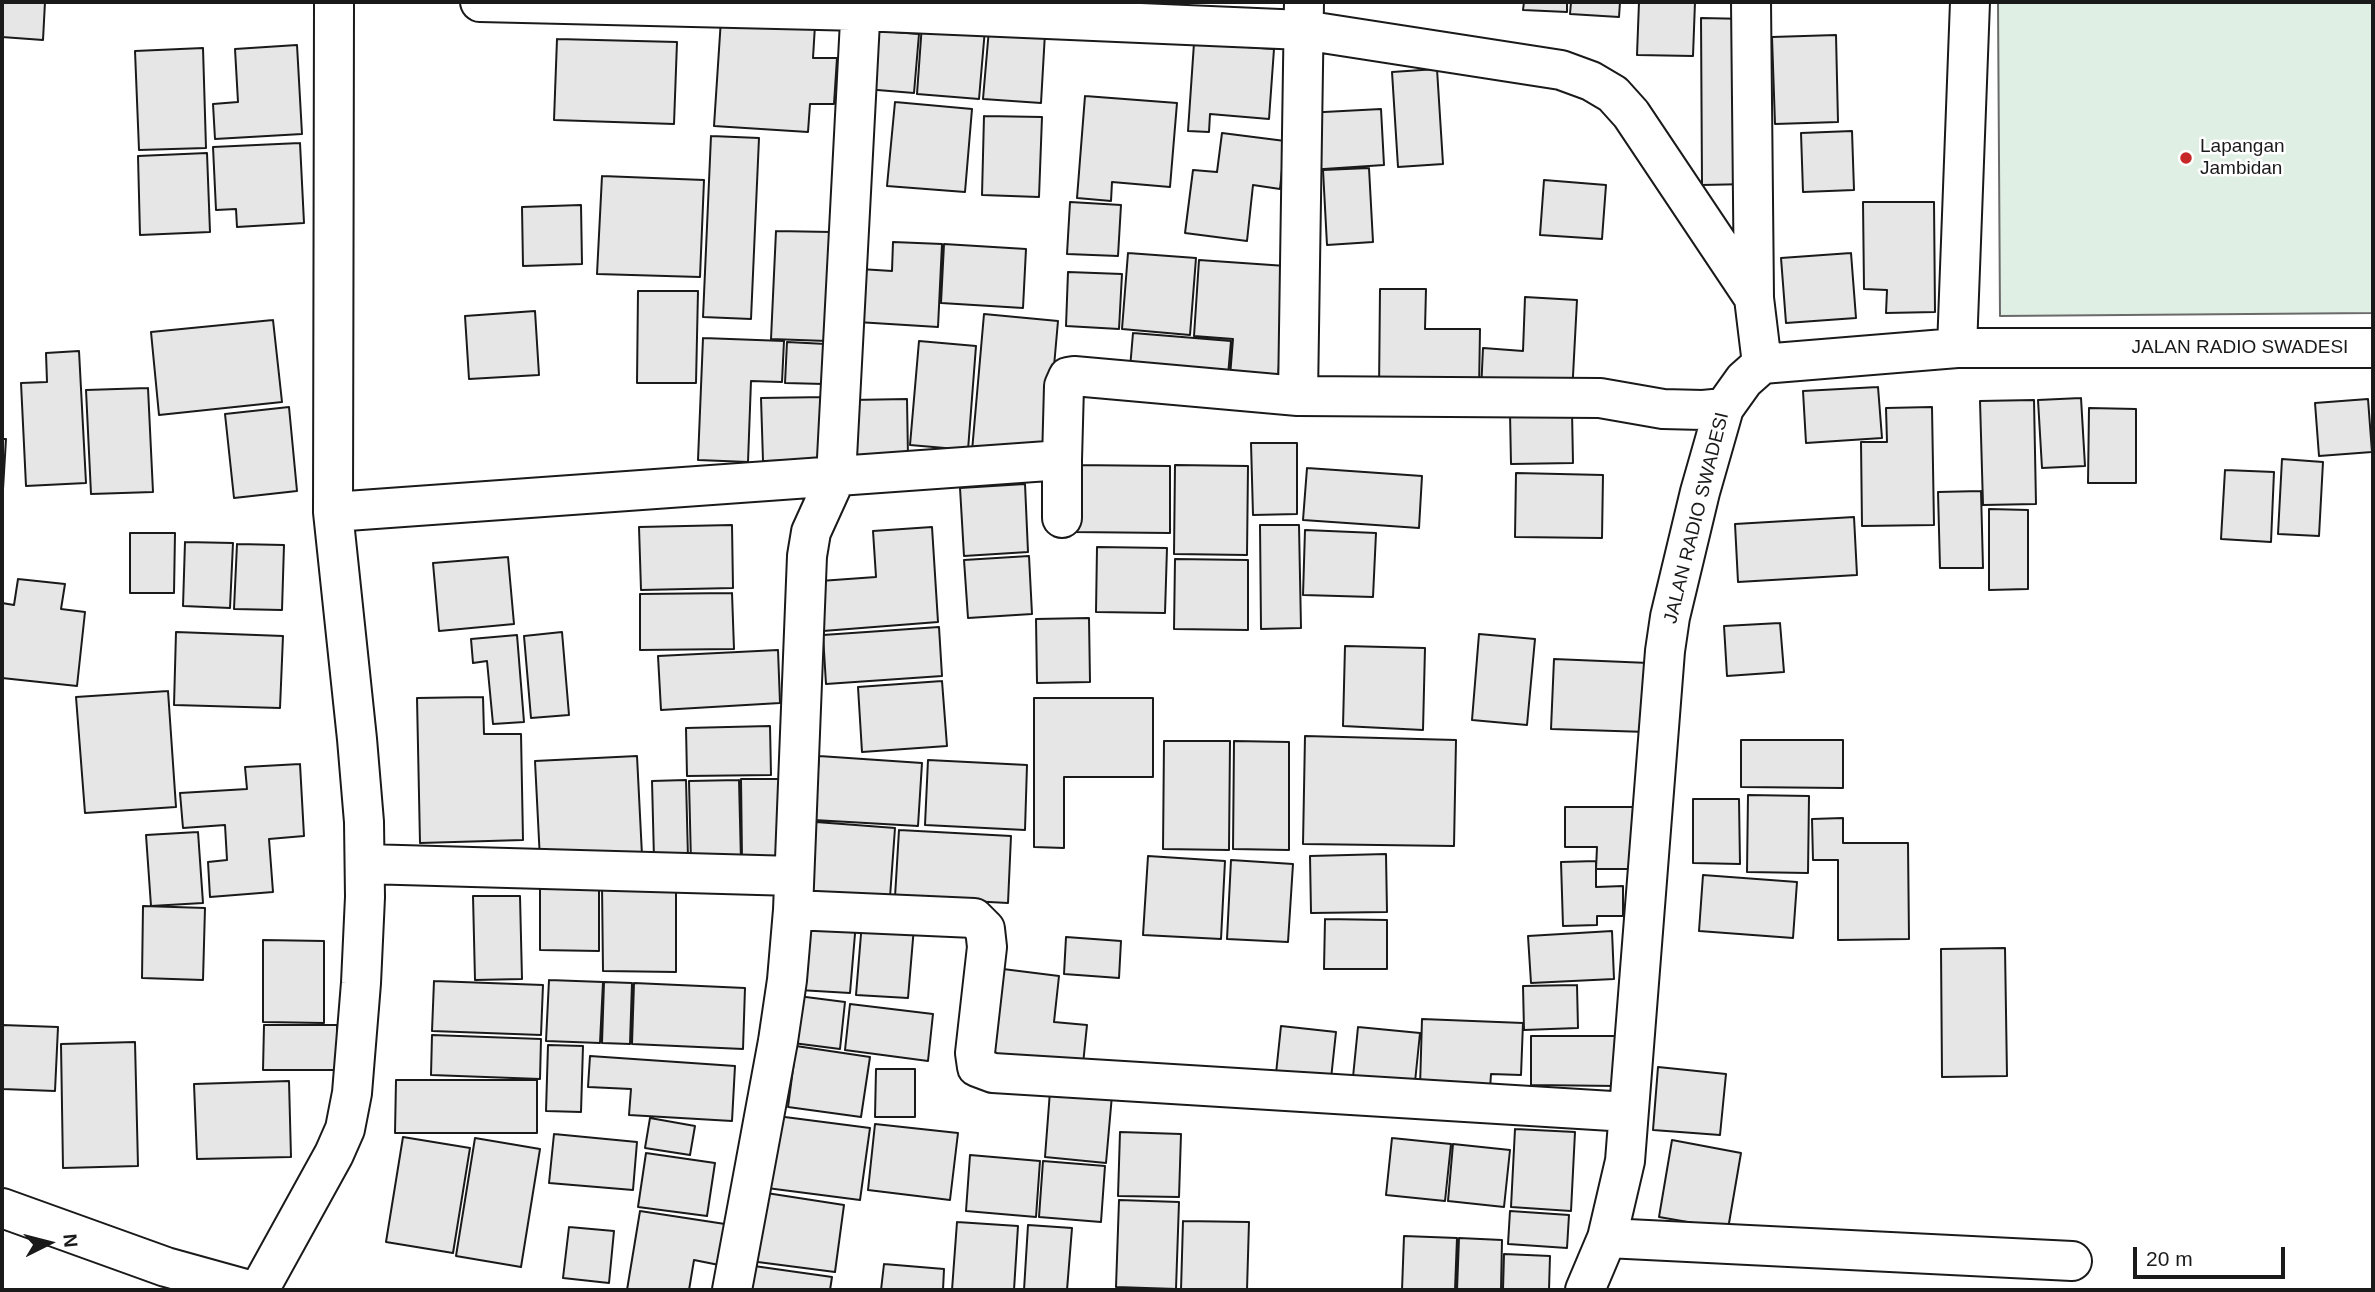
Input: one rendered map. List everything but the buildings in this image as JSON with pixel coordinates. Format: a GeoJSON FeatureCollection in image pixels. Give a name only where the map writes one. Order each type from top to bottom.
{"type":"FeatureCollection","features":[{"type":"Feature","properties":{"kind":"street"},"geometry":{"type":"LineString","coordinates":[[259,1290],[345,1129],[352,1093],[361,983],[365,864],[357,739],[334,512],[334,2]]}},
{"type":"Feature","properties":{"kind":"street"},"geometry":{"type":"LineString","coordinates":[[480,2],[861,6],[1304,16],[1561,70],[1613,94],[1631,114],[1754,298]]}},
{"type":"Feature","properties":{"kind":"street"},"geometry":{"type":"LineString","coordinates":[[1751,2],[1754,298],[1762,364]]}},
{"type":"Feature","properties":{"kind":"street"},"geometry":{"type":"LineString","coordinates":[[1957,348],[1970,2]]}},
{"type":"Feature","properties":{"kind":"street"},"geometry":{"type":"LineString","coordinates":[[732,1290],[787,980],[807,556],[811,532],[836,477],[861,6]]}},
{"type":"Feature","properties":{"kind":"street"},"geometry":{"type":"LineString","coordinates":[[1298,396],[1304,16]]}},
{"type":"Feature","properties":{"kind":"street","name":"JALAN RADIO SWADESI"},"geometry":{"type":"LineString","coordinates":[[1585,1290],[1607,1238],[1625,1161],[1665,651],[1670,617],[1724,408],[1744,380],[1762,364],[1957,348],[2373,348]]}},
{"type":"Feature","properties":{"kind":"street"},"geometry":{"type":"LineString","coordinates":[[1062,518],[1064,386],[1068,377],[1074,376],[1298,396],[1600,398],[1664,409],[1724,408]]}},
{"type":"Feature","properties":{"kind":"street"},"geometry":{"type":"LineString","coordinates":[[334,512],[1062,460]]}},
{"type":"Feature","properties":{"kind":"street"},"geometry":{"type":"LineString","coordinates":[[365,864],[793,893],[974,918],[985,929],[987,947],[975,1053],[978,1067],[993,1073],[1628,1112]]}},
{"type":"Feature","properties":{"kind":"street"},"geometry":{"type":"LineString","coordinates":[[2,1208],[166,1267],[249,1290]]}},
{"type":"Feature","properties":{"kind":"street"},"geometry":{"type":"LineString","coordinates":[[1607,1238],[2073,1261]]}},
{"type":"Feature","properties":{"kind":"green space","name":"Lapangan Jambidan"},"geometry":{"type":"Polygon","coordinates":[[[1998,2],[2373,2],[2373,313],[2000,316],[1998,2]]]}},
{"type":"Feature","properties":{"kind":"place","name":"Lapangan Jambidan"},"geometry":{"type":"Point","coordinates":[2186,158]}}]}
